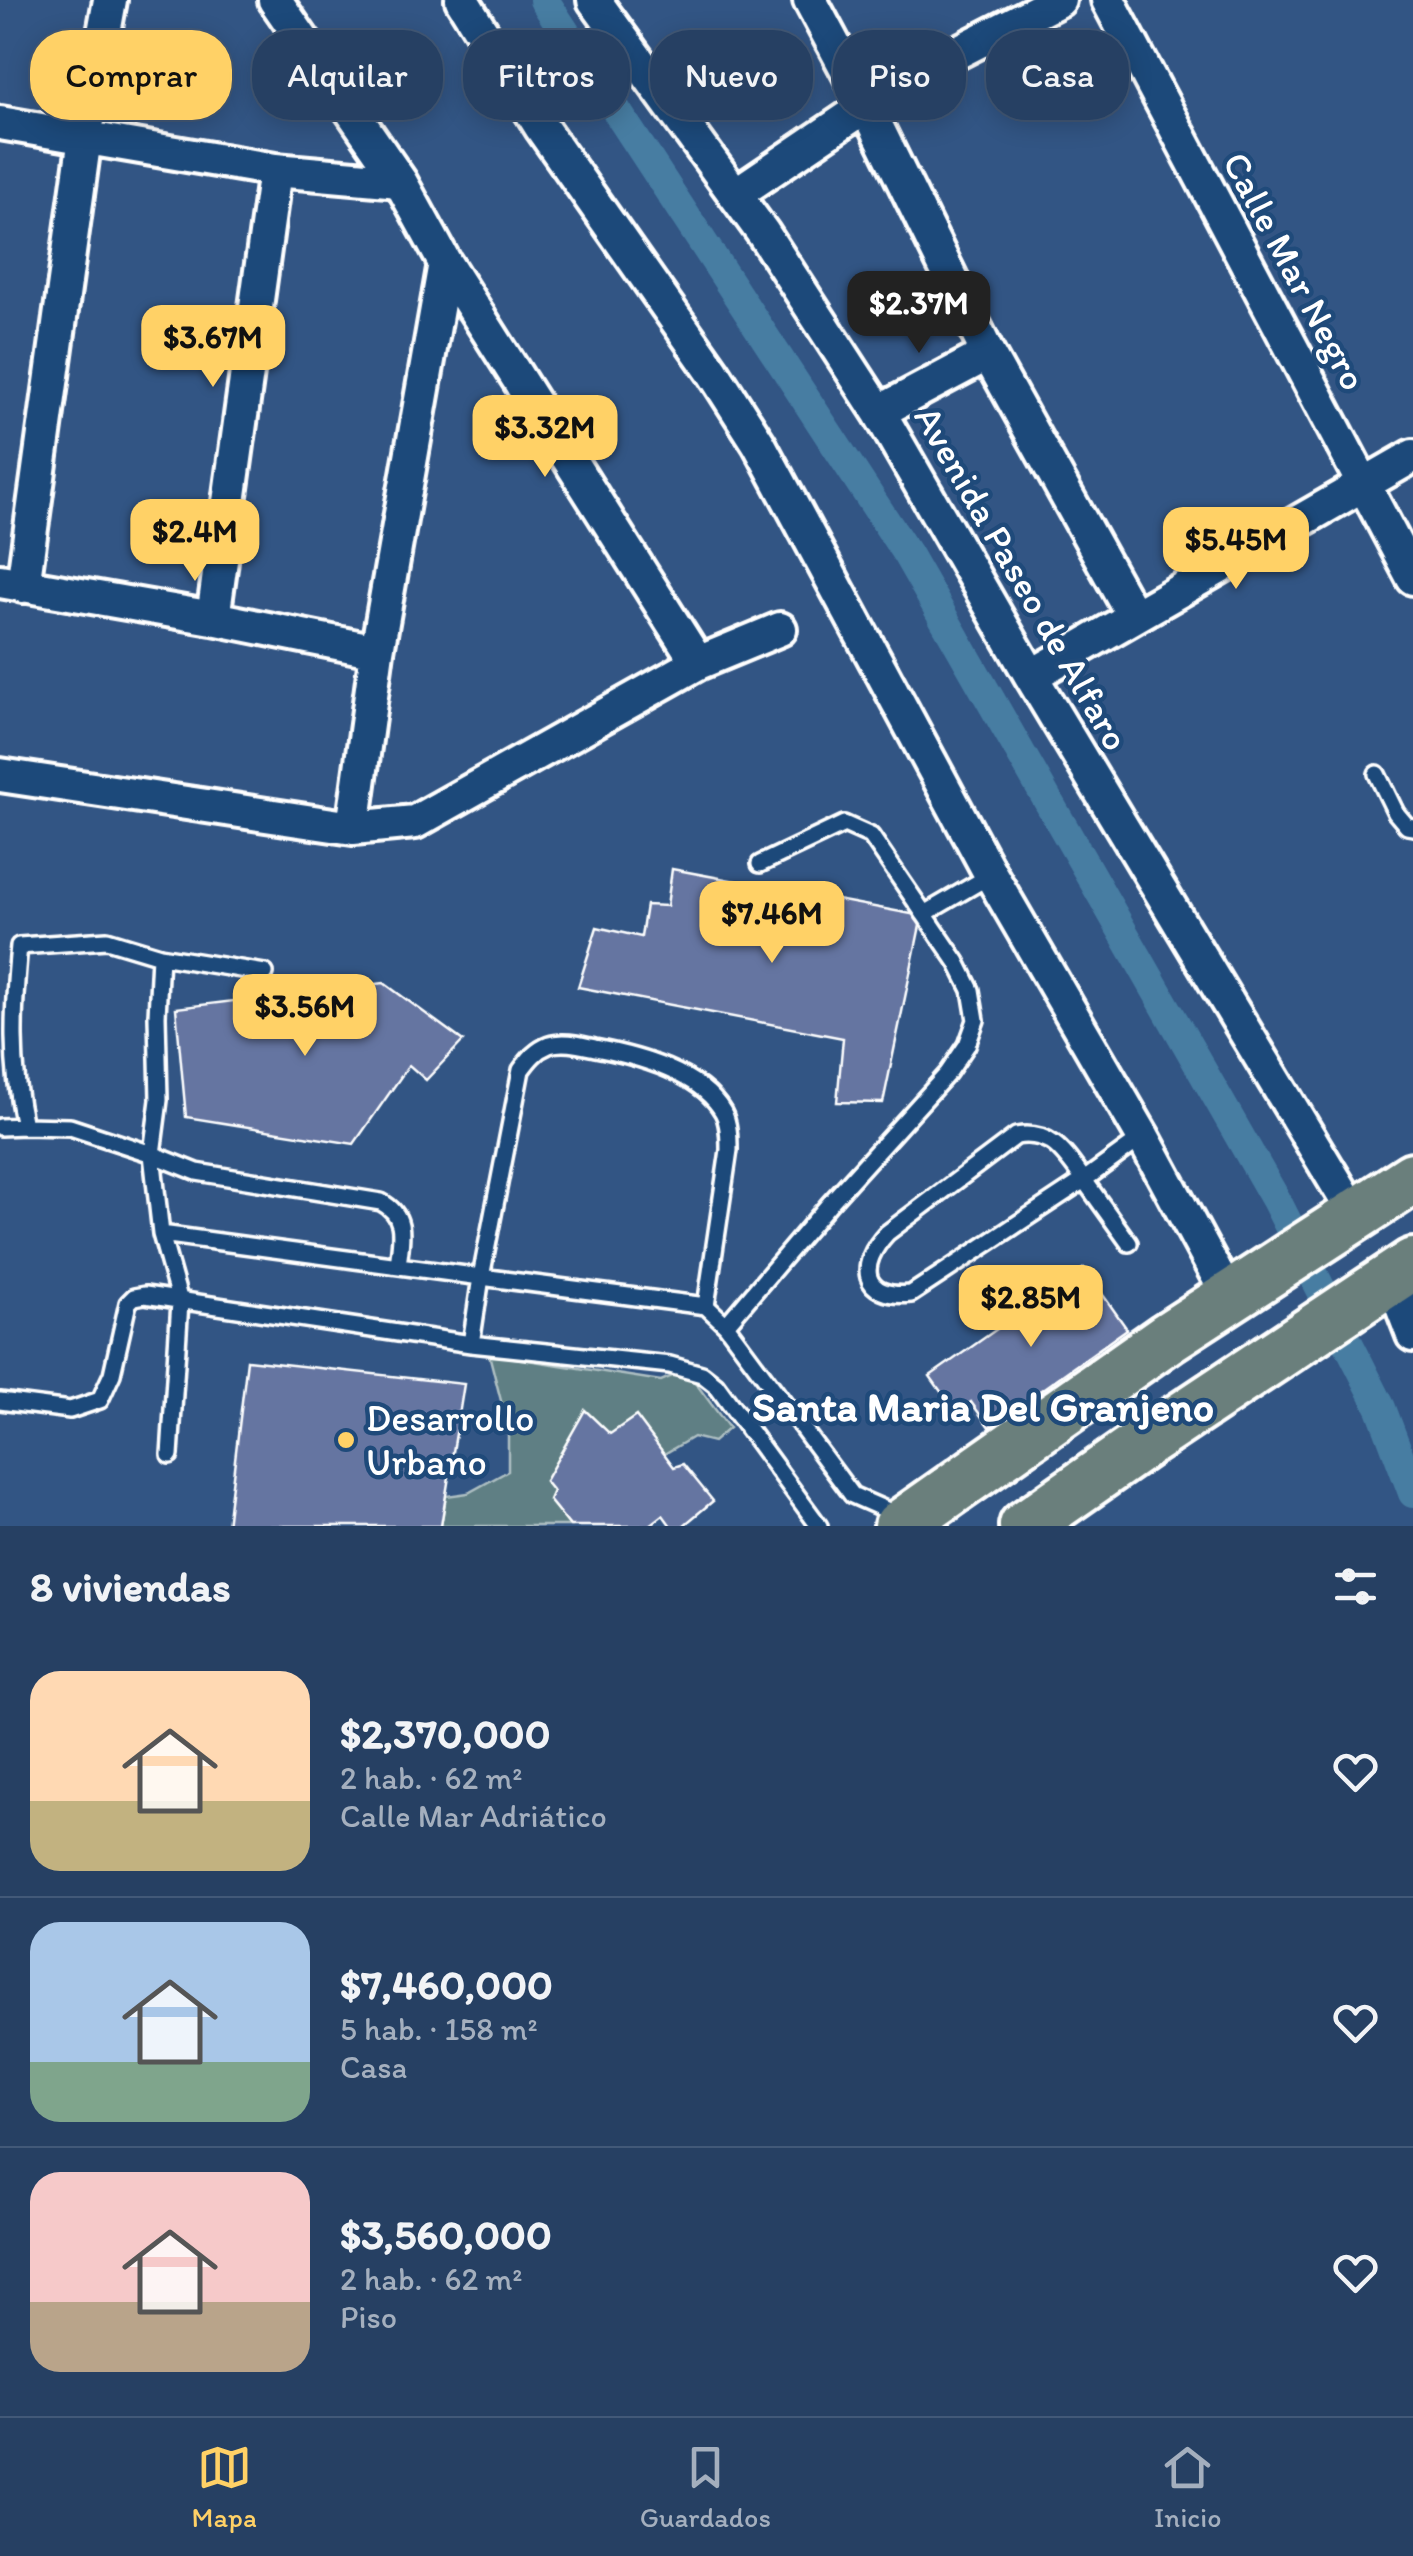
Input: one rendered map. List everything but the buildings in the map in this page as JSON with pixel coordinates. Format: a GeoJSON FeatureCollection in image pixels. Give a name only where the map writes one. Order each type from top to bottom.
{"type":"FeatureCollection","features":[{"type":"Feature","properties":{"kind":"main road"},"geometry":{"type":"LineString","coordinates":[[904,1523],[1239,1290],[1413,1178]]}},
{"type":"Feature","properties":{"kind":"main road"},"geometry":{"type":"LineString","coordinates":[[1026,1526],[1388,1281]]}},
{"type":"Feature","properties":{"kind":"street"},"geometry":{"type":"LineString","coordinates":[[110,0],[12,584],[378,651]]}},
{"type":"Feature","properties":{"kind":"street"},"geometry":{"type":"LineString","coordinates":[[274,0],[400,182],[446,263],[698,663]]}},
{"type":"Feature","properties":{"kind":"street"},"geometry":{"type":"LineString","coordinates":[[462,0],[541,127],[759,444],[991,875],[1143,1137],[1239,1290]]}},
{"type":"Feature","properties":{"kind":"street","name":"Avenida Paseo de Alfaro"},"geometry":{"type":"LineString","coordinates":[[594,0],[736,194],[879,412],[1338,1226]]}},
{"type":"Feature","properties":{"kind":"street"},"geometry":{"type":"LineString","coordinates":[[810,0],[833,43]]}},
{"type":"Feature","properties":{"kind":"street"},"geometry":{"type":"LineString","coordinates":[[966,48],[1058,0]]}},
{"type":"Feature","properties":{"kind":"street","name":"Calle Mar Negro"},"geometry":{"type":"LineString","coordinates":[[1108,0],[1413,578]]}},
{"type":"Feature","properties":{"kind":"street"},"geometry":{"type":"LineString","coordinates":[[736,194],[847,120]]}},
{"type":"Feature","properties":{"kind":"street"},"geometry":{"type":"LineString","coordinates":[[871,120],[988,354],[1132,615]]}},
{"type":"Feature","properties":{"kind":"street"},"geometry":{"type":"LineString","coordinates":[[0,123],[275,170],[400,182]]}},
{"type":"Feature","properties":{"kind":"street"},"geometry":{"type":"LineString","coordinates":[[212,618],[275,170]]}},
{"type":"Feature","properties":{"kind":"street"},"geometry":{"type":"LineString","coordinates":[[353,828],[378,651],[446,263]]}},
{"type":"Feature","properties":{"kind":"street"},"geometry":{"type":"LineString","coordinates":[[879,412],[988,354]]}},
{"type":"Feature","properties":{"kind":"street"},"geometry":{"type":"LineString","coordinates":[[1031,676],[1413,456]]}},
{"type":"Feature","properties":{"kind":"street"},"geometry":{"type":"LineString","coordinates":[[0,775],[353,828],[415,822],[698,663],[780,628]]}},
{"type":"Feature","properties":{"kind":"street"},"geometry":{"type":"LineString","coordinates":[[1388,1281],[1413,1334]]}},
{"type":"Feature","properties":{"kind":"lane"},"geometry":{"type":"LineString","coordinates":[[1377,774],[1396,814],[1407,826],[1413,826]]}},
{"type":"Feature","properties":{"kind":"lane"},"geometry":{"type":"LineString","coordinates":[[726,1325],[948,1074],[967,1045],[976,1020],[972,990],[957,962],[871,836],[844,824],[760,864]]}},
{"type":"Feature","properties":{"kind":"lane"},"geometry":{"type":"LineString","coordinates":[[924,914],[991,875]]}},
{"type":"Feature","properties":{"kind":"lane"},"geometry":{"type":"LineString","coordinates":[[0,946],[107,940],[160,956],[265,974]]}},
{"type":"Feature","properties":{"kind":"lane"},"geometry":{"type":"LineString","coordinates":[[19,946],[14,993],[14,1080],[24,1126]]}},
{"type":"Feature","properties":{"kind":"lane"},"geometry":{"type":"LineString","coordinates":[[160,956],[159,1100],[152,1154],[161,1234],[180,1302],[170,1455]]}},
{"type":"Feature","properties":{"kind":"lane"},"geometry":{"type":"LineString","coordinates":[[470,1344],[521,1070],[532,1054],[552,1044],[639,1057],[670,1069],[707,1094],[724,1113],[728,1150],[706,1306]]}},
{"type":"Feature","properties":{"kind":"lane"},"geometry":{"type":"LineString","coordinates":[[0,1127],[70,1127],[197,1172],[381,1202],[394,1208],[400,1220],[398,1265]]}},
{"type":"Feature","properties":{"kind":"lane"},"geometry":{"type":"LineString","coordinates":[[1129,1243],[1084,1180],[1064,1153],[1048,1138],[1032,1133],[1016,1136],[887,1233],[873,1248],[867,1262],[868,1278],[876,1289],[890,1296],[911,1294],[1084,1180],[1143,1137]]}},
{"type":"Feature","properties":{"kind":"lane"},"geometry":{"type":"LineString","coordinates":[[161,1234],[706,1306],[726,1325],[852,1494],[904,1523]]}},
{"type":"Feature","properties":{"kind":"lane"},"geometry":{"type":"LineString","coordinates":[[0,1401],[70,1410],[100,1400],[112,1374],[128,1303],[146,1294],[470,1344],[670,1365],[702,1374],[716,1386],[819,1526]]}},
{"type":"Feature","properties":{"kind":"green space"},"geometry":{"type":"Polygon","coordinates":[[[489,1354],[661,1381],[686,1370],[729,1428],[713,1442],[693,1437],[664,1454],[636,1417],[545,1481],[553,1491],[549,1500],[570,1526],[441,1526],[446,1496],[468,1493],[508,1471],[508,1428],[489,1354]]]}},
{"type":"Feature","properties":{"kind":"waterway"},"geometry":{"type":"LineString","coordinates":[[544,0],[907,554],[1276,1200],[1381,1408],[1413,1493]]}},
{"type":"Feature","properties":{"kind":"place","name":"Desarrollo Urbano"},"geometry":{"type":"Point","coordinates":[346,1440]}},
{"type":"Feature","properties":{"kind":"district","name":"Santa Maria Del Granjeno"},"geometry":{"type":"Point","coordinates":[983,1406]}}]}
